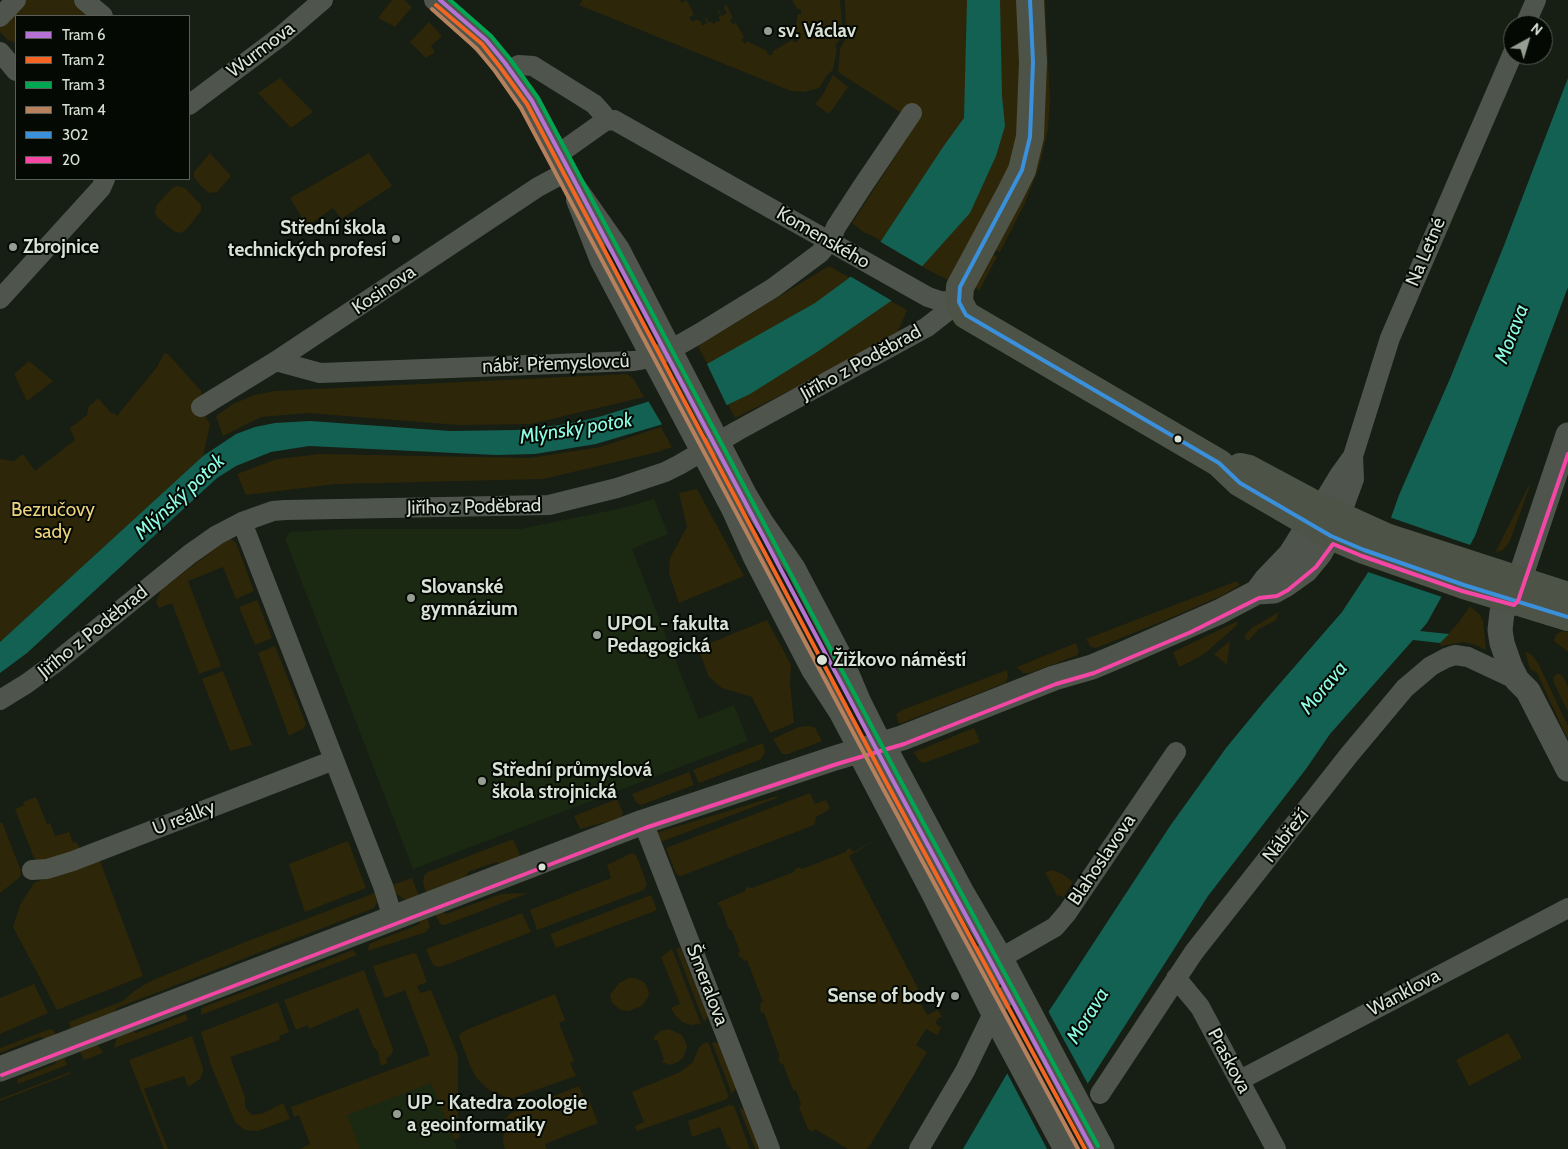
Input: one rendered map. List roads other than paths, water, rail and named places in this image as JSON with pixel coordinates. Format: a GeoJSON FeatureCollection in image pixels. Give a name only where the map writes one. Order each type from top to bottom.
{"type":"FeatureCollection","features":[{"type":"Feature","properties":{"kind":"main road"},"geometry":{"type":"LineString","coordinates":[[1030,0],[1033,62],[1030,137],[1022,170],[960,287],[959,302],[966,315],[1218,463],[1240,483],[1333,525],[1379,556],[1516,590],[1568,596]]}},
{"type":"Feature","properties":{"kind":"main road"},"geometry":{"type":"LineString","coordinates":[[1333,525],[1386,537],[1485,581]]}},
{"type":"Feature","properties":{"kind":"main road"},"geometry":{"type":"LineString","coordinates":[[1516,590],[1568,617]]}},
{"type":"Feature","properties":{"kind":"street"},"geometry":{"type":"LineString","coordinates":[[0,17],[16,0]]}},
{"type":"Feature","properties":{"kind":"street"},"geometry":{"type":"LineString","coordinates":[[84,0],[102,15]]}},
{"type":"Feature","properties":{"kind":"street","name":"Wurmova"},"geometry":{"type":"LineString","coordinates":[[192,97],[282,36],[323,0]]}},
{"type":"Feature","properties":{"kind":"street"},"geometry":{"type":"LineString","coordinates":[[434,0],[474,35],[507,72],[524,95],[561,164],[600,261],[731,509],[753,558],[811,670],[839,713],[871,748],[957,883],[1007,955],[1018,993],[1098,1145]]}},
{"type":"Feature","properties":{"kind":"street"},"geometry":{"type":"LineString","coordinates":[[1530,15],[1536,0]]}},
{"type":"Feature","properties":{"kind":"street"},"geometry":{"type":"LineString","coordinates":[[0,52],[15,70]]}},
{"type":"Feature","properties":{"kind":"street","name":"Na Letné"},"geometry":{"type":"LineString","coordinates":[[1333,525],[1340,474],[1353,456],[1390,338],[1508,65]]}},
{"type":"Feature","properties":{"kind":"street"},"geometry":{"type":"LineString","coordinates":[[507,72],[519,66],[533,66],[594,104],[603,114],[605,121]]}},
{"type":"Feature","properties":{"kind":"street","name":"nábř. Přemyslovců"},"geometry":{"type":"LineString","coordinates":[[276,361],[320,373],[634,361],[653,362],[674,353],[773,288],[811,260],[830,242],[836,227],[851,203],[912,113]]}},
{"type":"Feature","properties":{"kind":"street","name":"Komenského"},"geometry":{"type":"LineString","coordinates":[[605,121],[609,119],[617,121],[918,292],[940,301],[959,302]]}},
{"type":"Feature","properties":{"kind":"street","name":"Kosinova"},"geometry":{"type":"LineString","coordinates":[[201,407],[276,361],[538,188],[605,121]]}},
{"type":"Feature","properties":{"kind":"street"},"geometry":{"type":"LineString","coordinates":[[561,164],[620,249],[753,504],[795,567],[841,654],[860,701],[871,748],[960,945],[992,1010],[1065,1146]]}},
{"type":"Feature","properties":{"kind":"street"},"geometry":{"type":"LineString","coordinates":[[0,299],[101,188],[104,180]]}},
{"type":"Feature","properties":{"kind":"street","name":"Jiřího z Poděbrad"},"geometry":{"type":"LineString","coordinates":[[0,700],[55,664],[190,554],[217,535],[242,522],[273,511],[285,510],[549,506],[602,493],[665,472],[698,447],[718,436],[927,328],[959,302]]}},
{"type":"Feature","properties":{"kind":"street"},"geometry":{"type":"LineString","coordinates":[[1568,435],[1516,590],[1523,686],[1568,768]]}},
{"type":"Feature","properties":{"kind":"street"},"geometry":{"type":"LineString","coordinates":[[242,522],[383,886],[393,918]]}},
{"type":"Feature","properties":{"kind":"street"},"geometry":{"type":"LineString","coordinates":[[0,1069],[643,822],[929,728],[1054,678],[1100,664],[1189,626],[1258,592],[1266,580],[1290,555],[1333,525]]}},
{"type":"Feature","properties":{"kind":"street","name":"Nábřeží"},"geometry":{"type":"LineString","coordinates":[[1100,1094],[1194,952],[1354,748],[1405,688],[1431,666],[1455,655],[1468,657],[1523,686]]}},
{"type":"Feature","properties":{"kind":"street","name":"Blahoslavova"},"geometry":{"type":"LineString","coordinates":[[1007,955],[1055,927],[1061,921],[1176,752]]}},
{"type":"Feature","properties":{"kind":"street","name":"U reálky"},"geometry":{"type":"LineString","coordinates":[[32,870],[47,869],[73,861],[334,760]]}},
{"type":"Feature","properties":{"kind":"street","name":"Šmeralova"},"geometry":{"type":"LineString","coordinates":[[643,822],[770,1149]]}},
{"type":"Feature","properties":{"kind":"street","name":"Wanklova"},"geometry":{"type":"LineString","coordinates":[[1240,1080],[1568,908]]}},
{"type":"Feature","properties":{"kind":"street"},"geometry":{"type":"LineString","coordinates":[[960,945],[972,955],[991,959],[1007,955]]}},
{"type":"Feature","properties":{"kind":"street"},"geometry":{"type":"LineString","coordinates":[[992,1010],[991,978],[1007,955]]}},
{"type":"Feature","properties":{"kind":"street","name":"Praskova"},"geometry":{"type":"LineString","coordinates":[[1176,978],[1200,1007],[1276,1149]]}},
{"type":"Feature","properties":{"kind":"street"},"geometry":{"type":"LineString","coordinates":[[920,1149],[966,1072],[992,1010],[1004,996],[1009,993],[1018,993]]}},
{"type":"Feature","properties":{"kind":"water","name":"Mlýnský potok"},"geometry":{"type":"Polygon","coordinates":[[[967,0],[1000,0],[1002,96],[1005,126],[996,156],[970,213],[891,301],[817,352],[750,394],[727,405],[596,444],[535,454],[496,455],[309,446],[271,452],[236,466],[217,478],[27,653],[0,673],[0,642],[203,456],[236,434],[255,427],[275,423],[310,421],[450,431],[517,430],[568,424],[647,402],[707,364],[815,303],[849,278],[881,241],[964,118],[967,0]]]}},
{"type":"Feature","properties":{"kind":"water","name":"Morava"},"geometry":{"type":"Polygon","coordinates":[[[1568,78],[1568,287],[1475,536],[1427,623],[1420,631],[1449,634],[1440,643],[1413,640],[1330,734],[1306,769],[1208,896],[1058,1130],[1048,1149],[963,1149],[1015,1060],[1170,826],[1226,748],[1342,612],[1367,574],[1381,546],[1399,495],[1449,381],[1503,248],[1568,78]]]}},
{"type":"Feature","properties":{"kind":"tram line","name":"6"},"geometry":{"type":"LineString","coordinates":[[440,0],[486,40],[532,101],[891,777],[1092,1149]]}},
{"type":"Feature","properties":{"kind":"tram line","name":"3"},"geometry":{"type":"LineString","coordinates":[[450,0],[491,36],[538,98],[897,774],[1098,1146]]}},
{"type":"Feature","properties":{"kind":"tram line","name":"2"},"geometry":{"type":"LineString","coordinates":[[436,5],[482,44],[527,104],[885,780],[1085,1149]]}},
{"type":"Feature","properties":{"kind":"tram line","name":"4"},"geometry":{"type":"LineString","coordinates":[[432,9],[477,49],[521,108],[880,783],[1078,1149]]}},
{"type":"Feature","properties":{"kind":"place","name":"sv. Václav"},"geometry":{"type":"Point","coordinates":[768,31]}},
{"type":"Feature","properties":{"kind":"place","name":"Střední škola technických profesí"},"geometry":{"type":"Point","coordinates":[396,239]}},
{"type":"Feature","properties":{"kind":"place","name":"Zbrojnice"},"geometry":{"type":"Point","coordinates":[13,247]}},
{"type":"Feature","properties":{"kind":"place","name":"Slovanské gymnázium"},"geometry":{"type":"Point","coordinates":[411,598]}},
{"type":"Feature","properties":{"kind":"place","name":"UPOL - fakulta Pedagogická"},"geometry":{"type":"Point","coordinates":[597,635]}},
{"type":"Feature","properties":{"kind":"place","name":"Žižkovo náměstí"},"geometry":{"type":"Point","coordinates":[822,660]}},
{"type":"Feature","properties":{"kind":"place","name":"Střední průmyslová škola strojnická"},"geometry":{"type":"Point","coordinates":[482,781]}},
{"type":"Feature","properties":{"kind":"place","name":"Sense of body"},"geometry":{"type":"Point","coordinates":[955,996]}},
{"type":"Feature","properties":{"kind":"place","name":"UP - Katedra zoologie a geoinformatiky"},"geometry":{"type":"Point","coordinates":[397,1114]}},
{"type":"Feature","properties":{"kind":"park label","name":"Bezručovy sady"},"geometry":{"type":"Point","coordinates":[53,521]}}]}
